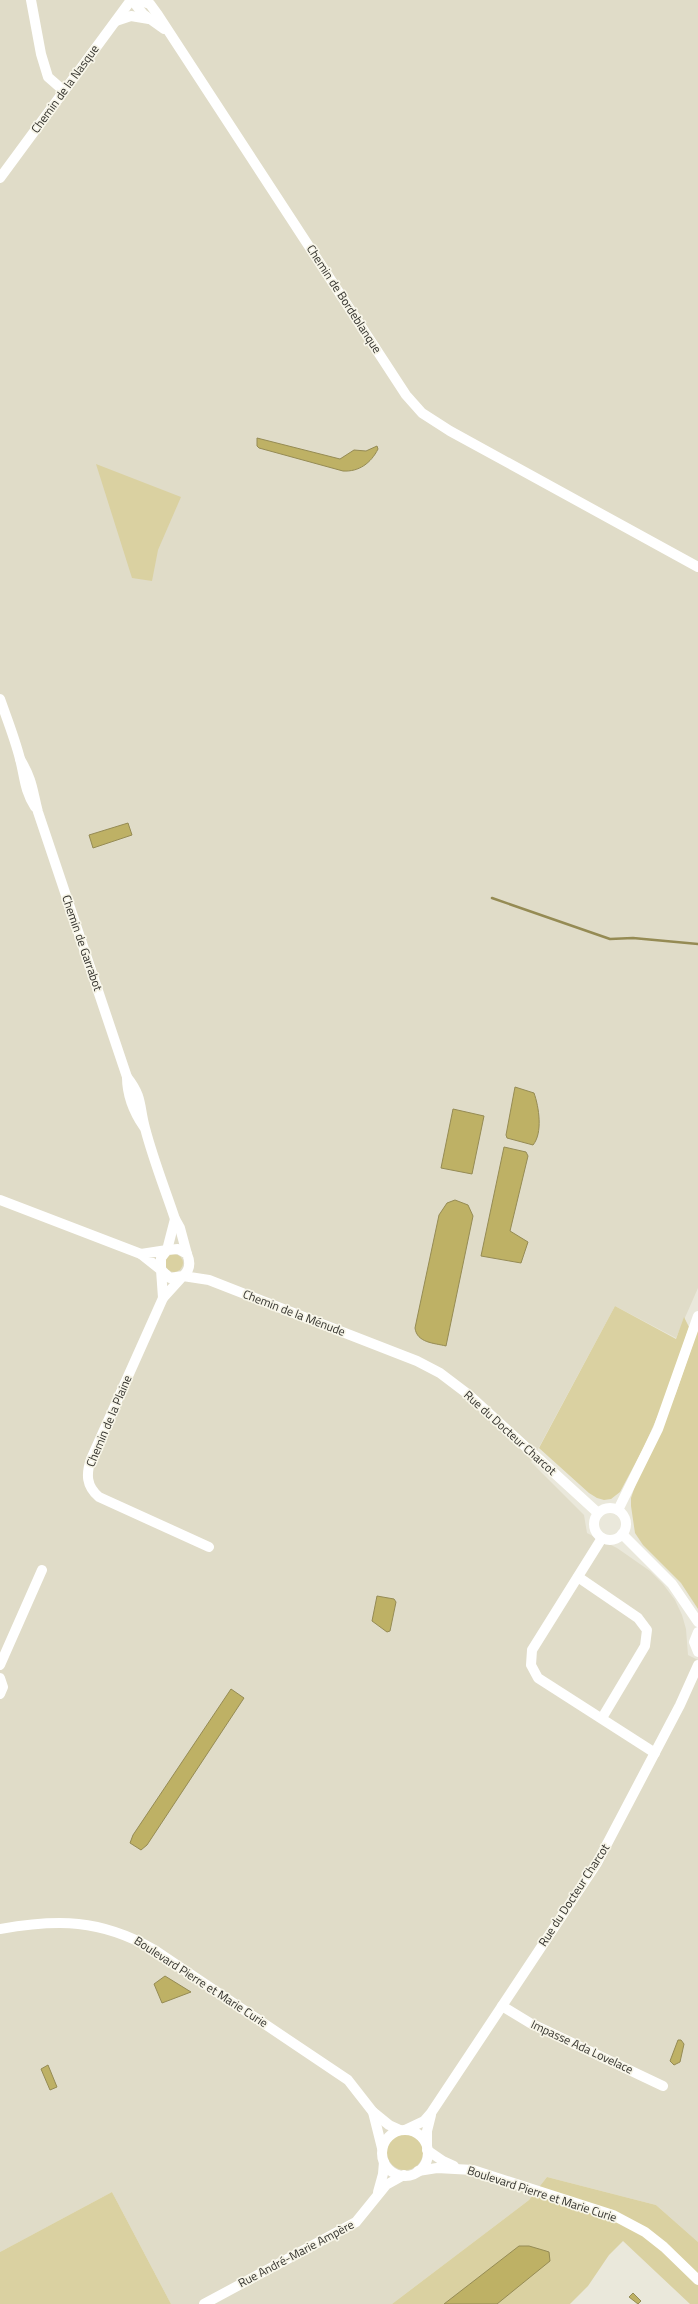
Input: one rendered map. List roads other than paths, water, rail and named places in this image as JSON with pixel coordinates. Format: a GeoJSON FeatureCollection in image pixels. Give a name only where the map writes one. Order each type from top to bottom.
{"type":"FeatureCollection","features":[{"type":"Feature","properties":{"kind":"street"},"geometry":{"type":"LineString","coordinates":[[31,0],[41,54],[48,77],[64,91]]}},
{"type":"Feature","properties":{"kind":"street"},"geometry":{"type":"LineString","coordinates":[[132,0],[151,20]]}},
{"type":"Feature","properties":{"kind":"street","name":"Chemin de la Nasque"},"geometry":{"type":"LineString","coordinates":[[0,178],[132,0]]}},
{"type":"Feature","properties":{"kind":"street","name":"Chemin de Bordeblanque"},"geometry":{"type":"LineString","coordinates":[[137,0],[150,2],[168,34],[406,395],[417,408],[446,429],[698,567]]}},
{"type":"Feature","properties":{"kind":"street"},"geometry":{"type":"LineString","coordinates":[[116,21],[131,16],[151,20],[159,24],[168,34]]}},
{"type":"Feature","properties":{"kind":"street","name":"Chemin de Garrabot"},"geometry":{"type":"LineString","coordinates":[[0,699],[20,759],[23,780],[28,794],[37,810],[127,1077],[135,1087],[142,1109],[144,1127],[175,1219],[180,1228],[188,1257]]}},
{"type":"Feature","properties":{"kind":"street"},"geometry":{"type":"LineString","coordinates":[[0,1200],[141,1254],[170,1278],[183,1276],[189,1270],[188,1257],[178,1249],[141,1254]]}},
{"type":"Feature","properties":{"kind":"street"},"geometry":{"type":"LineString","coordinates":[[161,1270],[160,1258],[167,1250],[175,1219]]}},
{"type":"Feature","properties":{"kind":"street","name":"Chemin de la Ménude"},"geometry":{"type":"LineString","coordinates":[[188,1257],[194,1267],[209,1280]]}},
{"type":"Feature","properties":{"kind":"street","name":"Chemin de la Plaine"},"geometry":{"type":"LineString","coordinates":[[161,1270],[163,1298]]}},
{"type":"Feature","properties":{"kind":"street","name":"Chemin de la Ménude"},"geometry":{"type":"LineString","coordinates":[[183,1276],[209,1280],[417,1361]]}},
{"type":"Feature","properties":{"kind":"street","name":"Chemin de la Plaine"},"geometry":{"type":"LineString","coordinates":[[183,1276],[163,1298],[91,1459],[87,1480],[92,1490],[98,1497],[209,1547]]}},
{"type":"Feature","properties":{"kind":"street"},"geometry":{"type":"LineString","coordinates":[[618,1510],[658,1429],[698,1316]]}},
{"type":"Feature","properties":{"kind":"street","name":"Rue du Docteur Charcot"},"geometry":{"type":"LineString","coordinates":[[417,1361],[440,1373],[468,1395],[598,1513]]}},
{"type":"Feature","properties":{"kind":"street"},"geometry":{"type":"LineString","coordinates":[[610,1507],[618,1510],[625,1518],[626,1524],[622,1534],[615,1539],[602,1538],[594,1526],[598,1513],[610,1507]]}},
{"type":"Feature","properties":{"kind":"street"},"geometry":{"type":"LineString","coordinates":[[622,1534],[672,1584],[698,1622]]}},
{"type":"Feature","properties":{"kind":"street"},"geometry":{"type":"LineString","coordinates":[[602,1538],[532,1650],[531,1665],[538,1678],[584,1709],[602,1718],[655,1753]]}},
{"type":"Feature","properties":{"kind":"street"},"geometry":{"type":"LineString","coordinates":[[0,1665],[42,1570]]}},
{"type":"Feature","properties":{"kind":"street"},"geometry":{"type":"LineString","coordinates":[[578,1578],[638,1618],[645,1626],[647,1634],[645,1646],[602,1718]]}},
{"type":"Feature","properties":{"kind":"street"},"geometry":{"type":"LineString","coordinates":[[698,1632],[694,1642],[698,1652]]}},
{"type":"Feature","properties":{"kind":"street","name":"Rue du Docteur Charcot"},"geometry":{"type":"LineString","coordinates":[[402,2130],[424,2121],[431,2113],[597,1863],[655,1753],[698,1665]]}},
{"type":"Feature","properties":{"kind":"street"},"geometry":{"type":"LineString","coordinates":[[0,1678],[3,1687],[0,1694]]}},
{"type":"Feature","properties":{"kind":"street","name":"Boulevard Pierre et Marie Curie"},"geometry":{"type":"LineString","coordinates":[[0,1929],[34,1923],[71,1922],[110,1929],[139,1941],[339,2073],[355,2087],[373,2112],[388,2125],[402,2130]]}},
{"type":"Feature","properties":{"kind":"street","name":"Impasse Ada Lovelace"},"geometry":{"type":"LineString","coordinates":[[502,2006],[530,2023],[663,2086]]}},
{"type":"Feature","properties":{"kind":"street","name":"Boulevard Pierre et Marie Curie"},"geometry":{"type":"LineString","coordinates":[[373,2112],[382,2148]]}},
{"type":"Feature","properties":{"kind":"street","name":"Rue du Docteur Charcot"},"geometry":{"type":"LineString","coordinates":[[427,2148],[427,2131],[431,2113]]}},
{"type":"Feature","properties":{"kind":"street"},"geometry":{"type":"LineString","coordinates":[[402,2130],[418,2134],[427,2148],[426,2160],[418,2171],[404,2175],[392,2172],[384,2162],[382,2148],[389,2136],[402,2130]]}},
{"type":"Feature","properties":{"kind":"street","name":"Boulevard Pierre et Marie Curie"},"geometry":{"type":"LineString","coordinates":[[427,2148],[443,2162],[493,2176],[613,2215],[645,2232],[664,2247],[698,2280]]}},
{"type":"Feature","properties":{"kind":"street","name":"Rue André-Marie Ampère"},"geometry":{"type":"LineString","coordinates":[[378,2194],[383,2174],[384,2162]]}},
{"type":"Feature","properties":{"kind":"street","name":"Boulevard Pierre et Marie Curie"},"geometry":{"type":"LineString","coordinates":[[418,2171],[437,2168],[460,2168]]}},
{"type":"Feature","properties":{"kind":"street","name":"Rue André-Marie Ampère"},"geometry":{"type":"LineString","coordinates":[[204,2304],[344,2230],[361,2218],[378,2194],[390,2182],[404,2175]]}},
{"type":"Feature","properties":{"kind":"waterway"},"geometry":{"type":"LineString","coordinates":[[492,898],[610,939],[633,938],[698,944]]}}]}
